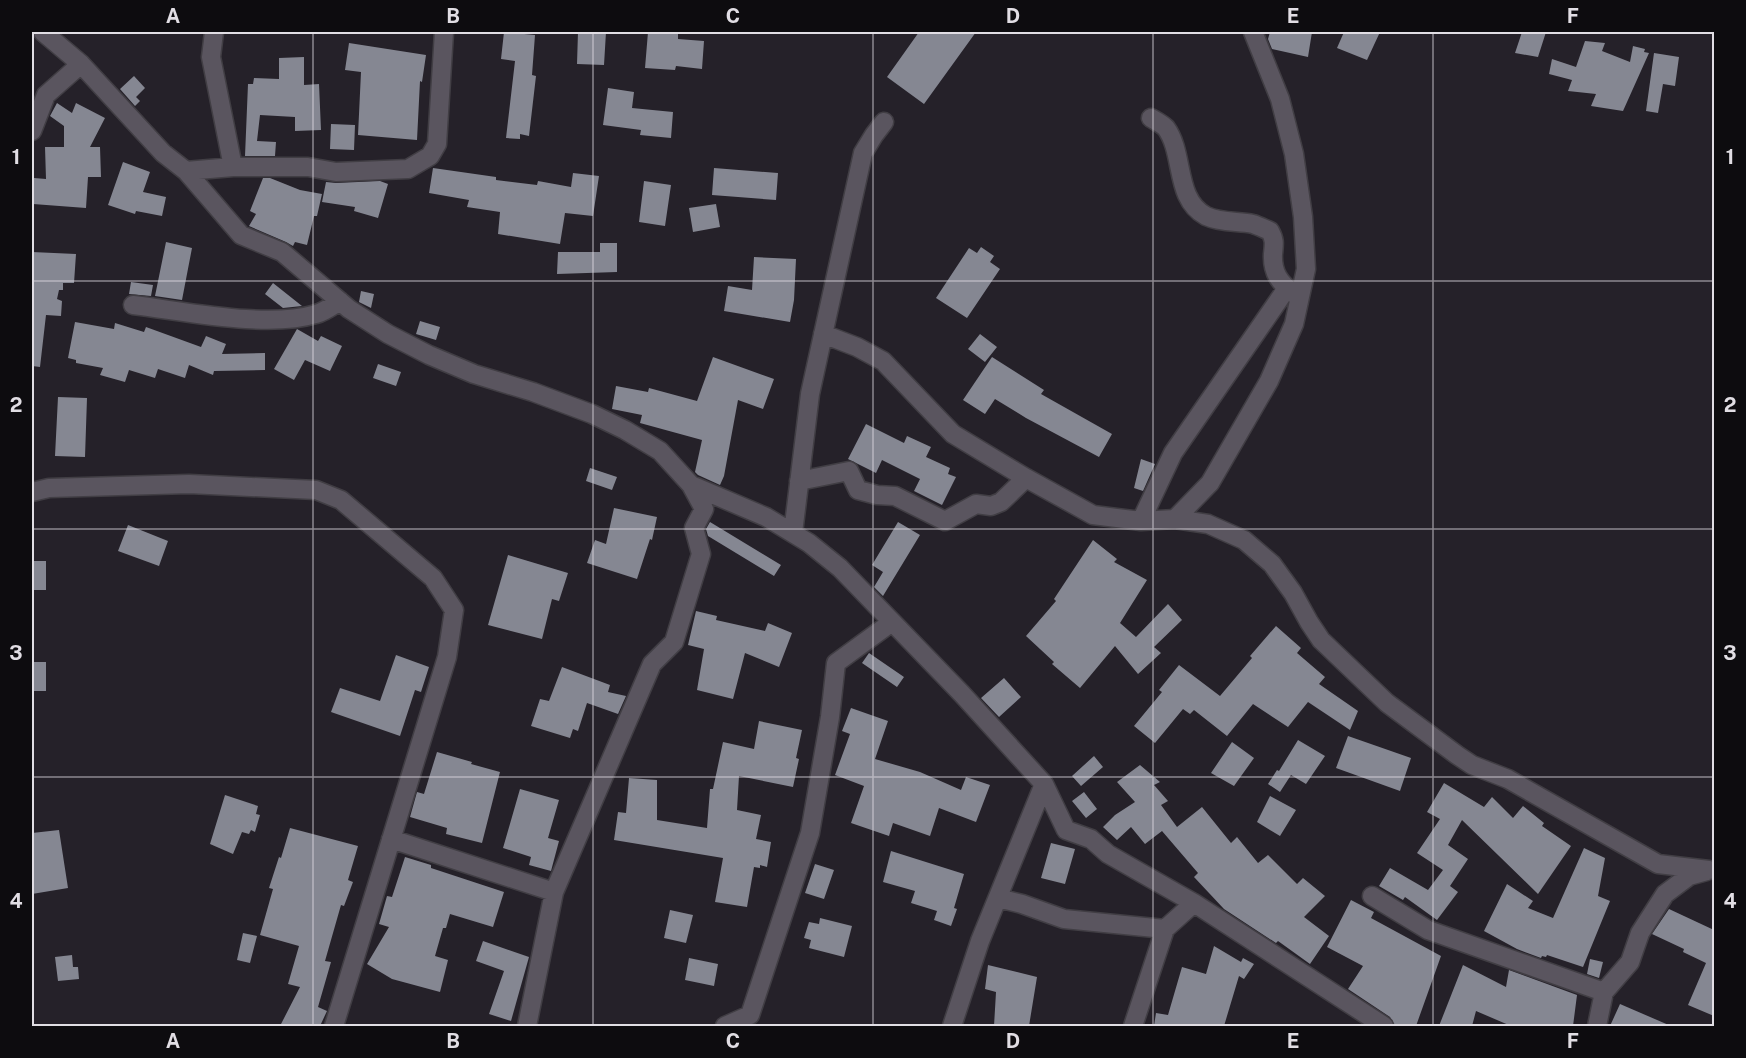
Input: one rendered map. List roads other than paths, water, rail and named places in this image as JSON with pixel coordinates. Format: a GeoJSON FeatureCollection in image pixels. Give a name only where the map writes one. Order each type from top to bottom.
{"type":"FeatureCollection","features":[{"type":"Feature","properties":{"kind":"street"},"geometry":{"type":"LineString","coordinates":[[43,32],[81,64],[163,153],[186,171],[241,235],[282,252],[340,301],[388,334],[429,355],[474,374],[592,414],[625,430],[660,451],[691,485],[704,509],[694,528],[701,554],[674,642],[652,664],[554,892],[527,1026]]}},
{"type":"Feature","properties":{"kind":"street"},"geometry":{"type":"LineString","coordinates":[[214,32],[211,57],[233,167]]}},
{"type":"Feature","properties":{"kind":"street"},"geometry":{"type":"LineString","coordinates":[[186,171],[233,167],[308,167],[336,172],[408,169],[430,156],[437,144],[444,32]]}},
{"type":"Feature","properties":{"kind":"street"},"geometry":{"type":"LineString","coordinates":[[1141,521],[1173,453],[1293,294],[1306,269],[1303,217],[1294,154],[1280,99],[1253,32]]}},
{"type":"Feature","properties":{"kind":"street"},"geometry":{"type":"LineString","coordinates":[[32,131],[46,95],[81,64]]}},
{"type":"Feature","properties":{"kind":"street"},"geometry":{"type":"LineString","coordinates":[[1151,118],[1165,126],[1171,138],[1181,178],[1191,202],[1206,216],[1252,224],[1270,231],[1275,239],[1274,273],[1280,283],[1293,294],[1294,324],[1269,381],[1210,483],[1174,519]]}},
{"type":"Feature","properties":{"kind":"street"},"geometry":{"type":"LineString","coordinates":[[793,533],[810,394],[863,153],[884,122]]}},
{"type":"Feature","properties":{"kind":"street"},"geometry":{"type":"LineString","coordinates":[[133,305],[264,319],[295,319],[318,314],[340,301]]}},
{"type":"Feature","properties":{"kind":"street"},"geometry":{"type":"LineString","coordinates":[[823,334],[857,347],[883,361],[953,434],[1093,515],[1141,521],[1174,519],[1208,524],[1244,540],[1272,564],[1322,640],[1387,704],[1457,755],[1472,765],[1508,779],[1658,864],[1712,869]]}},
{"type":"Feature","properties":{"kind":"street"},"geometry":{"type":"LineString","coordinates":[[800,481],[849,471],[858,490],[895,496],[945,521],[976,504],[991,506],[1001,502],[1026,478]]}},
{"type":"Feature","properties":{"kind":"street"},"geometry":{"type":"LineString","coordinates":[[32,492],[50,488],[189,484],[316,490],[341,500],[433,578],[454,610],[447,657],[334,1026]]}},
{"type":"Feature","properties":{"kind":"street"},"geometry":{"type":"LineString","coordinates":[[691,485],[766,517],[809,543],[840,568],[962,694],[1044,784],[1066,830],[1091,840],[1108,854],[1194,903],[1384,1026]]}},
{"type":"Feature","properties":{"kind":"street"},"geometry":{"type":"LineString","coordinates":[[724,1026],[750,1015],[810,833],[830,717],[836,663],[892,622]]}},
{"type":"Feature","properties":{"kind":"street"},"geometry":{"type":"LineString","coordinates":[[952,1026],[980,941],[1044,784]]}},
{"type":"Feature","properties":{"kind":"street"},"geometry":{"type":"LineString","coordinates":[[391,839],[554,892]]}},
{"type":"Feature","properties":{"kind":"street"},"geometry":{"type":"LineString","coordinates":[[1658,864],[1665,894]]}},
{"type":"Feature","properties":{"kind":"street"},"geometry":{"type":"LineString","coordinates":[[1597,1026],[1604,992],[1630,962],[1640,933],[1665,894],[1689,876],[1712,869]]}},
{"type":"Feature","properties":{"kind":"street"},"geometry":{"type":"LineString","coordinates":[[1372,896],[1428,930],[1604,992]]}},
{"type":"Feature","properties":{"kind":"street"},"geometry":{"type":"LineString","coordinates":[[998,898],[1022,904],[1064,920],[1165,929]]}},
{"type":"Feature","properties":{"kind":"street"},"geometry":{"type":"LineString","coordinates":[[1133,1026],[1165,929],[1194,903]]}}]}
